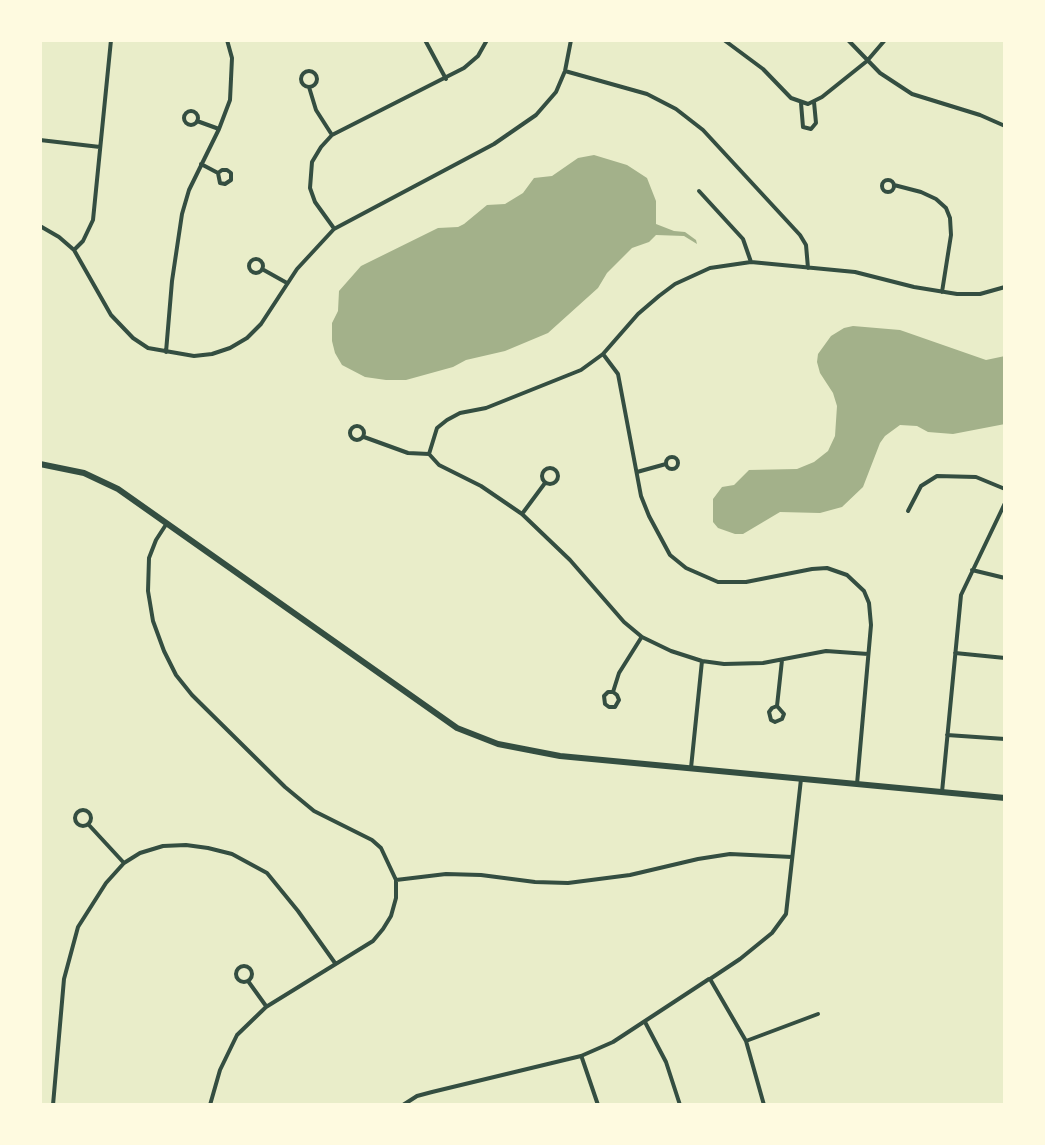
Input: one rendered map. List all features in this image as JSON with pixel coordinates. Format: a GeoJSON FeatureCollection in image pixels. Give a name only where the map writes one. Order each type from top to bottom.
{"type":"FeatureCollection","features":[{"type":"Feature","properties":{"kind":"main road"},"geometry":{"type":"LineString","coordinates":[[40,464],[60,466],[118,488],[456,728],[498,744],[534,752],[1005,798]]}},
{"type":"Feature","properties":{"kind":"street"},"geometry":{"type":"LineString","coordinates":[[74,250],[83,241],[92,220],[111,40]]}},
{"type":"Feature","properties":{"kind":"street"},"geometry":{"type":"LineString","coordinates":[[166,352],[182,214],[230,100],[232,58],[227,40]]}},
{"type":"Feature","properties":{"kind":"street"},"geometry":{"type":"LineString","coordinates":[[426,40],[446,79]]}},
{"type":"Feature","properties":{"kind":"street"},"geometry":{"type":"LineString","coordinates":[[334,229],[315,202],[310,184],[314,157],[332,135],[471,63],[487,40]]}},
{"type":"Feature","properties":{"kind":"street"},"geometry":{"type":"LineString","coordinates":[[40,226],[74,250],[110,315],[148,348],[194,356],[230,348],[261,324],[307,258],[334,229],[516,130],[536,115],[556,92],[566,72],[571,40]]}},
{"type":"Feature","properties":{"kind":"street"},"geometry":{"type":"LineString","coordinates":[[724,40],[763,69],[790,98],[801,103],[811,103],[867,60],[885,40]]}},
{"type":"Feature","properties":{"kind":"street"},"geometry":{"type":"LineString","coordinates":[[848,40],[880,73],[912,94],[1005,126]]}},
{"type":"Feature","properties":{"kind":"street"},"geometry":{"type":"LineString","coordinates":[[566,72],[648,94],[704,130],[800,234],[806,245],[808,268]]}},
{"type":"Feature","properties":{"kind":"street"},"geometry":{"type":"LineString","coordinates":[[310,86],[316,110],[332,135]]}},
{"type":"Feature","properties":{"kind":"street"},"geometry":{"type":"LineString","coordinates":[[801,103],[803,127],[811,130],[816,123],[811,103]]}},
{"type":"Feature","properties":{"kind":"street"},"geometry":{"type":"LineString","coordinates":[[197,121],[218,130]]}},
{"type":"Feature","properties":{"kind":"street"},"geometry":{"type":"LineString","coordinates":[[40,140],[101,147]]}},
{"type":"Feature","properties":{"kind":"street"},"geometry":{"type":"LineString","coordinates":[[200,164],[218,174]]}},
{"type":"Feature","properties":{"kind":"street"},"geometry":{"type":"LineString","coordinates":[[894,184],[921,192],[946,208],[951,235],[942,292]]}},
{"type":"Feature","properties":{"kind":"street"},"geometry":{"type":"LineString","coordinates":[[699,191],[743,239],[751,262]]}},
{"type":"Feature","properties":{"kind":"street"},"geometry":{"type":"LineString","coordinates":[[430,454],[436,428],[447,420],[580,370],[604,354],[638,314],[675,284],[710,268],[751,262],[876,276],[942,292],[980,294],[1005,287]]}},
{"type":"Feature","properties":{"kind":"street"},"geometry":{"type":"LineString","coordinates":[[262,270],[288,283]]}},
{"type":"Feature","properties":{"kind":"street"},"geometry":{"type":"LineString","coordinates":[[604,354],[618,374],[641,496],[670,555],[686,568],[718,582],[757,580],[821,568],[841,571],[857,582],[868,597],[871,617],[857,784]]}},
{"type":"Feature","properties":{"kind":"street"},"geometry":{"type":"LineString","coordinates":[[364,436],[408,453],[430,454],[439,465],[522,514],[570,560],[624,622],[642,637],[686,657],[743,664],[826,651],[868,654]]}},
{"type":"Feature","properties":{"kind":"street"},"geometry":{"type":"LineString","coordinates":[[637,472],[666,464]]}},
{"type":"Feature","properties":{"kind":"street"},"geometry":{"type":"LineString","coordinates":[[908,511],[921,486],[937,476],[976,477],[1005,489]]}},
{"type":"Feature","properties":{"kind":"street"},"geometry":{"type":"LineString","coordinates":[[522,514],[545,482]]}},
{"type":"Feature","properties":{"kind":"street"},"geometry":{"type":"LineString","coordinates":[[942,792],[961,595],[1005,502]]}},
{"type":"Feature","properties":{"kind":"street"},"geometry":{"type":"LineString","coordinates":[[167,523],[149,558],[148,590],[153,621],[176,675],[285,787],[314,810],[381,848],[396,880],[396,898],[384,929],[373,941],[266,1007],[237,1034],[220,1070],[210,1105]]}},
{"type":"Feature","properties":{"kind":"street"},"geometry":{"type":"LineString","coordinates":[[972,570],[1005,578]]}},
{"type":"Feature","properties":{"kind":"street"},"geometry":{"type":"LineString","coordinates":[[613,692],[619,673],[642,637]]}},
{"type":"Feature","properties":{"kind":"street"},"geometry":{"type":"LineString","coordinates":[[955,653],[1005,658]]}},
{"type":"Feature","properties":{"kind":"street"},"geometry":{"type":"LineString","coordinates":[[777,706],[782,660]]}},
{"type":"Feature","properties":{"kind":"street"},"geometry":{"type":"LineString","coordinates":[[690,768],[702,661]]}},
{"type":"Feature","properties":{"kind":"street"},"geometry":{"type":"LineString","coordinates":[[947,734],[1005,740]]}},
{"type":"Feature","properties":{"kind":"street"},"geometry":{"type":"LineString","coordinates":[[403,1105],[417,1096],[582,1056],[613,1042],[740,959],[780,925],[786,914],[801,779]]}},
{"type":"Feature","properties":{"kind":"street"},"geometry":{"type":"LineString","coordinates":[[88,824],[124,863]]}},
{"type":"Feature","properties":{"kind":"street"},"geometry":{"type":"LineString","coordinates":[[53,1105],[64,979],[78,927],[106,883],[124,863],[140,853],[186,844],[232,854],[267,873],[335,963]]}},
{"type":"Feature","properties":{"kind":"street"},"geometry":{"type":"LineString","coordinates":[[396,880],[446,874],[568,884],[730,854],[792,857]]}},
{"type":"Feature","properties":{"kind":"street"},"geometry":{"type":"LineString","coordinates":[[710,979],[746,1042],[768,1105]]}},
{"type":"Feature","properties":{"kind":"street"},"geometry":{"type":"LineString","coordinates":[[248,981],[266,1007]]}},
{"type":"Feature","properties":{"kind":"street"},"geometry":{"type":"LineString","coordinates":[[746,1042],[818,1014]]}},
{"type":"Feature","properties":{"kind":"street"},"geometry":{"type":"LineString","coordinates":[[645,1022],[666,1062],[680,1105]]}},
{"type":"Feature","properties":{"kind":"street"},"geometry":{"type":"LineString","coordinates":[[582,1056],[598,1105]]}},
{"type":"Feature","properties":{"kind":"shaded area"},"geometry":{"type":"Polygon","coordinates":[[[594,155],[627,165],[647,178],[656,201],[656,224],[685,232],[697,244],[684,236],[656,235],[632,248],[598,288],[548,333],[505,351],[406,380],[365,377],[342,365],[332,341],[332,323],[338,311],[339,291],[361,266],[438,228],[458,227],[487,205],[505,204],[523,193],[534,178],[552,176],[578,158],[594,155]]]}},
{"type":"Feature","properties":{"kind":"shaded area"},"geometry":{"type":"Polygon","coordinates":[[[853,326],[900,330],[986,360],[1005,356],[1005,424],[953,434],[900,425],[880,443],[863,487],[842,507],[820,513],[780,512],[743,534],[718,528],[713,522],[713,499],[722,487],[734,485],[749,470],[797,469],[828,451],[835,436],[837,406],[820,373],[818,354],[831,336],[853,326]]]}}]}
